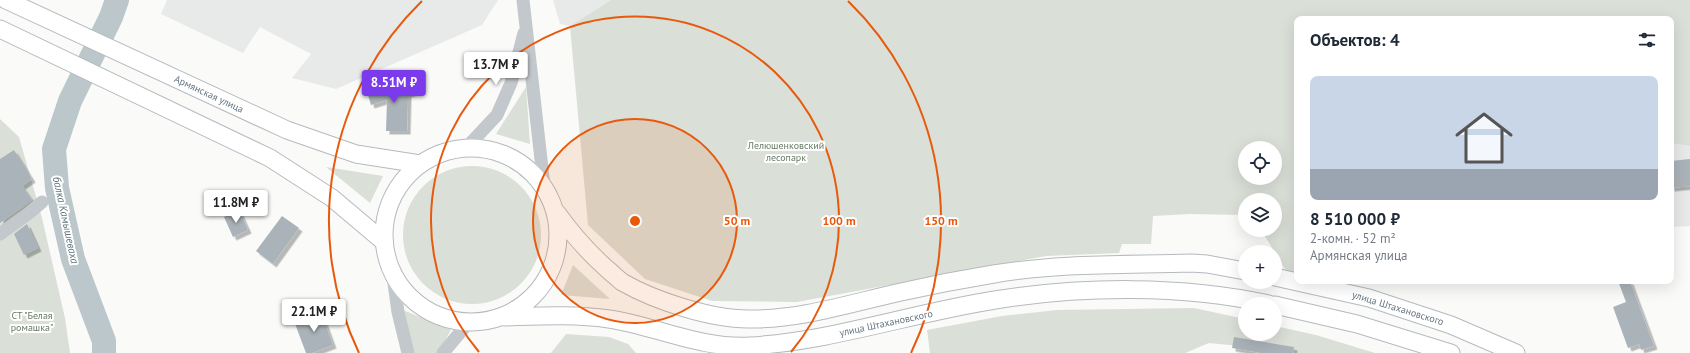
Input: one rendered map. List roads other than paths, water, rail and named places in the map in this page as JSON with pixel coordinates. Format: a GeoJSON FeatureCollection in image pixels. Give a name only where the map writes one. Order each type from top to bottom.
{"type":"FeatureCollection","features":[{"type":"Feature","properties":{"kind":"main road","name":"Армянская улица"},"geometry":{"type":"LineString","coordinates":[[6,0],[287,130],[356,154],[420,164]]}},
{"type":"Feature","properties":{"kind":"main road"},"geometry":{"type":"LineString","coordinates":[[0,29],[28,44],[270,158],[332,198],[383,242]]}},
{"type":"Feature","properties":{"kind":"main road"},"geometry":{"type":"LineString","coordinates":[[468,323],[439,317],[416,304],[393,276],[383,242],[385,219],[391,199],[403,180],[420,164],[438,154],[467,147],[485,148],[503,153],[528,167],[544,186],[557,213],[576,238],[596,259],[622,281],[655,297],[687,309],[721,316],[748,319],[799,315],[850,305],[901,292],[996,273],[1083,265],[1191,263],[1207,264],[1238,270]]}},
{"type":"Feature","properties":{"kind":"main road"},"geometry":{"type":"LineString","coordinates":[[504,317],[531,300],[550,276],[559,245],[557,213]]}},
{"type":"Feature","properties":{"kind":"main road","name":"улица Штахановского"},"geometry":{"type":"LineString","coordinates":[[1282,279],[1294,281]]}},
{"type":"Feature","properties":{"kind":"main road","name":"улица Штахановского"},"geometry":{"type":"LineString","coordinates":[[1306,284],[1369,298],[1451,324],[1516,353]]}},
{"type":"Feature","properties":{"kind":"main road","name":"улица Штахановского"},"geometry":{"type":"LineString","coordinates":[[468,323],[504,317],[560,315],[609,319],[680,338],[712,344],[747,347],[798,342],[994,300],[1080,290],[1192,291],[1238,299]]}},
{"type":"Feature","properties":{"kind":"main road"},"geometry":{"type":"LineString","coordinates":[[1282,307],[1357,324],[1451,353]]}},
{"type":"Feature","properties":{"kind":"street"},"geometry":{"type":"LineString","coordinates":[[523,0],[544,186]]}},
{"type":"Feature","properties":{"kind":"street"},"geometry":{"type":"LineString","coordinates":[[467,147],[496,115],[511,83],[526,26]]}},
{"type":"Feature","properties":{"kind":"street"},"geometry":{"type":"LineString","coordinates":[[0,234],[42,202]]}},
{"type":"Feature","properties":{"kind":"street"},"geometry":{"type":"LineString","coordinates":[[393,276],[398,312],[408,353]]}},
{"type":"Feature","properties":{"kind":"street"},"geometry":{"type":"LineString","coordinates":[[443,353],[468,323]]}},
{"type":"Feature","properties":{"kind":"waterway","name":"балка Камышеваха"},"geometry":{"type":"LineString","coordinates":[[104,353],[104,341],[73,259],[57,188],[54,149],[70,101],[111,17],[117,0]]}},
{"type":"Feature","properties":{"kind":"park label","name":"Лелюшенковский лесопарк"},"geometry":{"type":"Point","coordinates":[786,150]}},
{"type":"Feature","properties":{"kind":"park label","name":"СТ \"Белая ромашка\""},"geometry":{"type":"Point","coordinates":[32,320]}}]}
